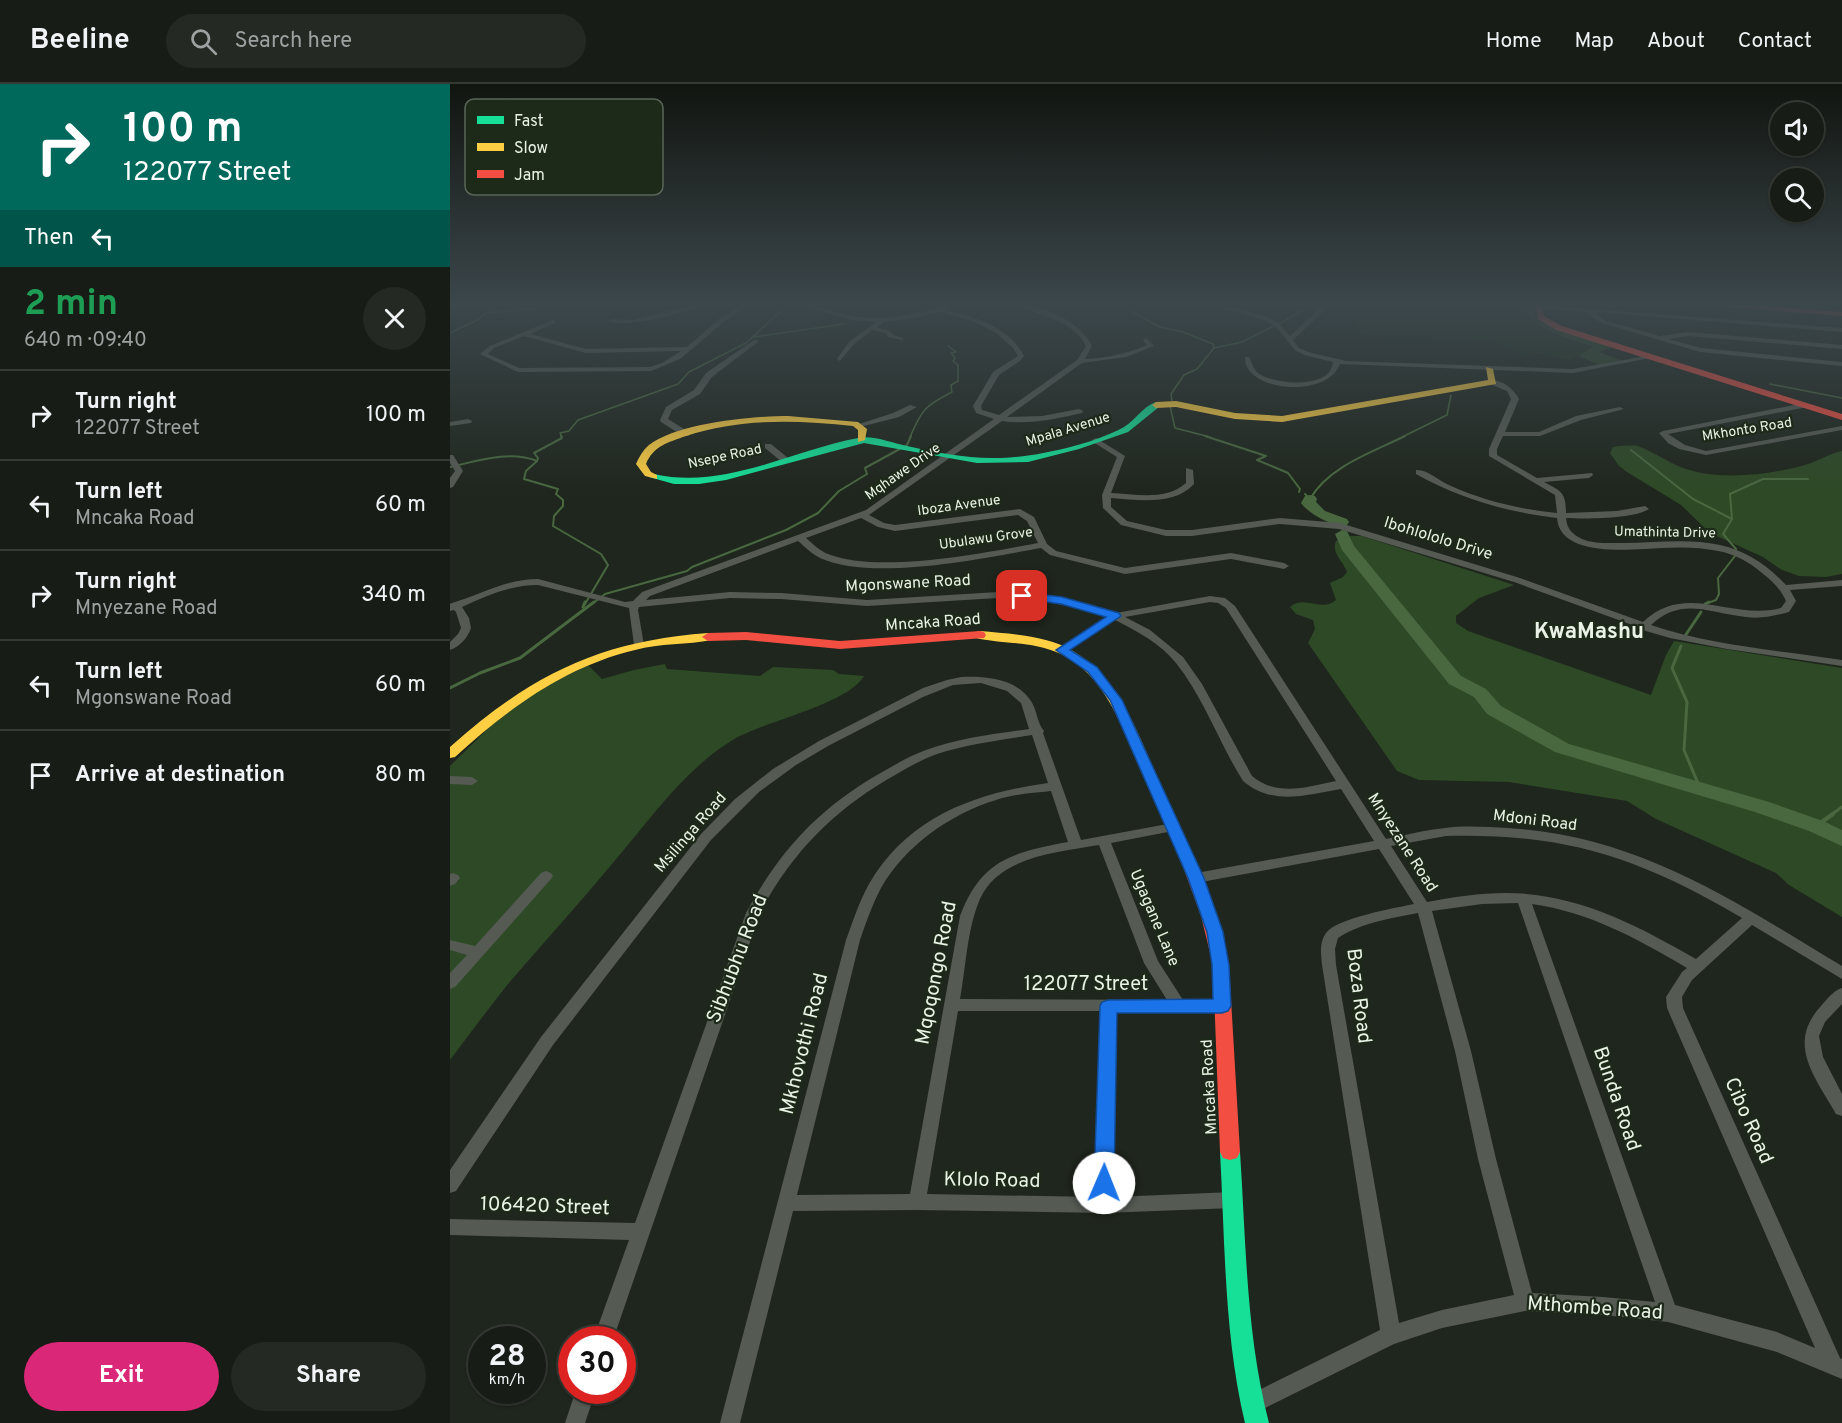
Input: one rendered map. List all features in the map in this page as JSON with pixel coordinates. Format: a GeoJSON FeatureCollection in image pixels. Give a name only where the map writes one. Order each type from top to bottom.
{"type":"FeatureCollection","features":[{"type":"Feature","properties":{"kind":"street"},"geometry":{"type":"LineString","coordinates":[[513,367],[518,370],[636,370],[655,367]]}},
{"type":"Feature","properties":{"kind":"street"},"geometry":{"type":"LineString","coordinates":[[686,434],[664,420],[669,409],[697,392],[709,375],[719,367]]}},
{"type":"Feature","properties":{"kind":"street"},"geometry":{"type":"LineString","coordinates":[[1006,367],[996,374],[977,406],[982,413],[1003,418],[1033,420],[1079,411]]}},
{"type":"Feature","properties":{"kind":"street","name":"Mqhawe Drive"},"geometry":{"type":"LineString","coordinates":[[635,604],[656,589],[863,515],[948,458],[1071,367]]}},
{"type":"Feature","properties":{"kind":"street"},"geometry":{"type":"LineString","coordinates":[[1250,367],[1259,376],[1296,385],[1310,384],[1330,376],[1334,367]]}},
{"type":"Feature","properties":{"kind":"street"},"geometry":{"type":"LineString","coordinates":[[1456,367],[1580,371],[1598,367]]}},
{"type":"Feature","properties":{"kind":"street"},"geometry":{"type":"LineString","coordinates":[[1685,367],[1842,417]]}},
{"type":"Feature","properties":{"kind":"street"},"geometry":{"type":"LineString","coordinates":[[1489,369],[1493,382]]}},
{"type":"Feature","properties":{"kind":"street","name":"Umathinta Drive"},"geometry":{"type":"LineString","coordinates":[[1493,382],[1510,390],[1515,399],[1492,451],[1495,458],[1539,480],[1559,494],[1562,502],[1562,525],[1566,532],[1591,544],[1707,546],[1737,551],[1757,562],[1783,588]]}},
{"type":"Feature","properties":{"kind":"street","name":"Mpala Avenue"},"geometry":{"type":"LineString","coordinates":[[948,458],[986,462],[1046,456],[1129,428],[1149,408],[1160,404],[1176,404],[1235,416],[1282,419],[1493,382]]}},
{"type":"Feature","properties":{"kind":"street","name":"Mkhonto Road"},"geometry":{"type":"LineString","coordinates":[[1804,405],[1663,433],[1686,448],[1706,453],[1842,428]]}},
{"type":"Feature","properties":{"kind":"street"},"geometry":{"type":"LineString","coordinates":[[861,440],[863,429],[860,426],[913,407]]}},
{"type":"Feature","properties":{"kind":"street"},"geometry":{"type":"LineString","coordinates":[[1501,434],[1540,434],[1579,418],[1620,409]]}},
{"type":"Feature","properties":{"kind":"street","name":"Nsepe Road"},"geometry":{"type":"LineString","coordinates":[[860,426],[813,420],[761,418],[730,421],[654,446],[645,452],[641,464],[644,470],[660,479],[697,481],[730,476],[861,440],[948,458]]}},
{"type":"Feature","properties":{"kind":"street"},"geometry":{"type":"LineString","coordinates":[[450,424],[468,421]]}},
{"type":"Feature","properties":{"kind":"street"},"geometry":{"type":"LineString","coordinates":[[1096,440],[1121,456],[1106,495],[1148,497],[1174,494],[1188,488],[1189,470]]}},
{"type":"Feature","properties":{"kind":"street","name":"Nsepe Road"},"geometry":{"type":"LineString","coordinates":[[768,446],[785,460]]}},
{"type":"Feature","properties":{"kind":"street"},"geometry":{"type":"LineString","coordinates":[[450,485],[455,463]]}},
{"type":"Feature","properties":{"kind":"street"},"geometry":{"type":"LineString","coordinates":[[1419,472],[1471,498],[1501,506],[1562,515],[1608,515],[1645,509]]}},
{"type":"Feature","properties":{"kind":"street"},"geometry":{"type":"LineString","coordinates":[[1539,480],[1589,475]]}},
{"type":"Feature","properties":{"kind":"street","name":"Ibohlololo Drive"},"geometry":{"type":"LineString","coordinates":[[1106,495],[1107,508],[1116,518],[1124,523],[1151,531],[1192,533],[1280,521],[1319,523],[1355,530],[1517,580],[1643,627],[1712,644],[1842,663]]}},
{"type":"Feature","properties":{"kind":"street","name":"Iboza Avenue"},"geometry":{"type":"LineString","coordinates":[[863,515],[881,525],[895,528],[1020,512],[1031,519],[1043,545]]}},
{"type":"Feature","properties":{"kind":"street","name":"Ubulawu Grove"},"geometry":{"type":"LineString","coordinates":[[800,538],[826,557],[868,565],[972,557],[1043,545],[1053,553],[1125,571],[1231,556],[1284,566]]}},
{"type":"Feature","properties":{"kind":"street","name":"Mgonswane Road"},"geometry":{"type":"LineString","coordinates":[[453,607],[506,586],[528,581],[602,600],[635,604],[730,595],[781,596],[867,603],[973,595],[1022,596],[1062,601],[1115,616],[1146,632],[1179,659],[1196,684],[1247,778],[1258,789],[1282,794],[1344,784]]}},
{"type":"Feature","properties":{"kind":"street"},"geometry":{"type":"LineString","coordinates":[[1783,588],[1842,583]]}},
{"type":"Feature","properties":{"kind":"street"},"geometry":{"type":"LineString","coordinates":[[1643,627],[1657,612],[1680,605],[1753,616],[1777,614],[1790,604],[1790,598],[1783,588]]}},
{"type":"Feature","properties":{"kind":"street","name":"Mnyezane Road"},"geometry":{"type":"LineString","coordinates":[[1062,650],[1115,616],[1210,599],[1226,602],[1264,656],[1424,908],[1463,1051],[1487,1160],[1525,1302]]}},
{"type":"Feature","properties":{"kind":"street"},"geometry":{"type":"LineString","coordinates":[[635,604],[634,621],[639,645]]}},
{"type":"Feature","properties":{"kind":"street"},"geometry":{"type":"LineString","coordinates":[[450,647],[462,636],[468,625],[467,620],[453,607]]}},
{"type":"Feature","properties":{"kind":"street","name":"Mncaka Road"},"geometry":{"type":"LineString","coordinates":[[450,754],[489,717],[530,686],[578,663],[639,645],[719,636],[765,637],[837,645],[988,635],[1024,639],[1062,650],[1093,669],[1116,700],[1196,878],[1215,932],[1221,965],[1233,1200],[1245,1362],[1254,1414]]}},
{"type":"Feature","properties":{"kind":"street","name":"Msilinga Road"},"geometry":{"type":"LineString","coordinates":[[450,1185],[547,1041],[706,837],[734,806],[762,783],[794,760],[833,738],[951,682],[988,681],[1012,688],[1026,702],[1038,731],[1076,845]]}},
{"type":"Feature","properties":{"kind":"street","name":"Sibhubhu Road"},"geometry":{"type":"LineString","coordinates":[[608,1326],[753,913],[767,883],[812,828],[834,809],[872,783],[915,759],[965,742],[1038,731]]}},
{"type":"Feature","properties":{"kind":"street"},"geometry":{"type":"LineString","coordinates":[[450,780],[472,781]]}},
{"type":"Feature","properties":{"kind":"street","name":"Mkhovothi Road"},"geometry":{"type":"LineString","coordinates":[[730,1423],[853,940],[866,904],[881,876],[897,856],[923,833],[975,802],[994,796],[1055,786]]}},
{"type":"Feature","properties":{"kind":"street","name":"Mqoqongo Road"},"geometry":{"type":"LineString","coordinates":[[917,1202],[966,916],[971,899],[980,885],[1002,866],[1017,858],[1173,826]]}},
{"type":"Feature","properties":{"kind":"street","name":"Mdoni Road"},"geometry":{"type":"LineString","coordinates":[[1196,878],[1446,832],[1478,831],[1546,836],[1642,861],[1751,918],[1842,973]]}},
{"type":"Feature","properties":{"kind":"street","name":"Ugagane Lane"},"geometry":{"type":"LineString","coordinates":[[1103,840],[1151,963],[1179,1006]]}},
{"type":"Feature","properties":{"kind":"street"},"geometry":{"type":"LineString","coordinates":[[450,983],[546,876]]}},
{"type":"Feature","properties":{"kind":"street","name":"Boza Road"},"geometry":{"type":"LineString","coordinates":[[1391,1335],[1329,965],[1329,942],[1334,933],[1354,922],[1475,899],[1498,897],[1566,905],[1593,913],[1652,941],[1696,966]]}},
{"type":"Feature","properties":{"kind":"street","name":"Bunda Road"},"geometry":{"type":"LineString","coordinates":[[1524,900],[1668,1313]]}},
{"type":"Feature","properties":{"kind":"street","name":"Cibo Road"},"geometry":{"type":"LineString","coordinates":[[1751,918],[1696,966],[1678,988],[1674,998],[1675,1008],[1837,1366]]}},
{"type":"Feature","properties":{"kind":"street"},"geometry":{"type":"LineString","coordinates":[[450,945],[477,952]]}},
{"type":"Feature","properties":{"kind":"street"},"geometry":{"type":"LineString","coordinates":[[1842,994],[1814,1026],[1810,1043],[1842,1109]]}},
{"type":"Feature","properties":{"kind":"street","name":"122077 Street"},"geometry":{"type":"LineString","coordinates":[[950,1005],[1222,1006]]}},
{"type":"Feature","properties":{"kind":"street"},"geometry":{"type":"LineString","coordinates":[[1104,1205],[1108,1006]]}},
{"type":"Feature","properties":{"kind":"street","name":"Klolo Road"},"geometry":{"type":"LineString","coordinates":[[786,1203],[917,1202],[1104,1205],[1233,1200]]}},
{"type":"Feature","properties":{"kind":"street","name":"106420 Street"},"geometry":{"type":"LineString","coordinates":[[450,1227],[640,1232]]}},
{"type":"Feature","properties":{"kind":"street","name":"Mthombe Road"},"geometry":{"type":"LineString","coordinates":[[1254,1414],[1391,1335],[1442,1319],[1525,1302],[1603,1306],[1668,1313],[1778,1342],[1837,1366]]}},
{"type":"Feature","properties":{"kind":"street"},"geometry":{"type":"LineString","coordinates":[[575,1423],[581,1404]]}},
{"type":"Feature","properties":{"kind":"shaded area"},"geometry":{"type":"Polygon","coordinates":[[[1638,446],[1685,469],[1720,475],[1750,475],[1781,471],[1842,451],[1842,574],[1826,577],[1799,576],[1782,570],[1763,557],[1710,533],[1681,505],[1619,466],[1610,453],[1613,447],[1638,446]]]}},
{"type":"Feature","properties":{"kind":"shaded area"},"geometry":{"type":"Polygon","coordinates":[[[1351,536],[1362,536],[1514,585],[1479,598],[1456,616],[1456,623],[1468,631],[1651,695],[1666,655],[1674,641],[1842,668],[1842,917],[1789,885],[1776,873],[1656,819],[1627,801],[1509,782],[1419,780],[1397,771],[1308,643],[1315,629],[1313,620],[1296,614],[1290,607],[1301,602],[1325,605],[1336,600],[1330,583],[1343,577],[1347,572],[1336,553],[1336,541],[1351,536]]]}},
{"type":"Feature","properties":{"kind":"shaded area"},"geometry":{"type":"Polygon","coordinates":[[[665,664],[667,669],[760,676],[773,667],[833,670],[839,674],[864,676],[841,696],[731,741],[697,767],[667,798],[508,984],[450,1060],[450,766],[513,704],[579,668],[589,666],[602,679],[665,664]]]}},
{"type":"Feature","properties":{"kind":"waterway"},"geometry":{"type":"LineString","coordinates":[[562,437],[560,433],[569,431],[578,420],[678,384],[689,372],[698,367]]}},
{"type":"Feature","properties":{"kind":"waterway"},"geometry":{"type":"LineString","coordinates":[[910,437],[925,409],[952,392],[951,385],[958,381],[958,367]]}},
{"type":"Feature","properties":{"kind":"waterway"},"geometry":{"type":"LineString","coordinates":[[1172,401],[1171,394],[1184,375],[1198,367]]}},
{"type":"Feature","properties":{"kind":"waterway"},"geometry":{"type":"LineString","coordinates":[[1770,384],[1842,398]]}},
{"type":"Feature","properties":{"kind":"waterway"},"geometry":{"type":"LineString","coordinates":[[1402,437],[1447,415],[1451,395]]}},
{"type":"Feature","properties":{"kind":"waterway"},"geometry":{"type":"LineString","coordinates":[[1170,406],[1175,428],[1210,437]]}},
{"type":"Feature","properties":{"kind":"waterway"},"geometry":{"type":"LineString","coordinates":[[537,461],[538,458],[534,453],[562,438],[561,436]]}},
{"type":"Feature","properties":{"kind":"waterway"},"geometry":{"type":"LineString","coordinates":[[592,604],[605,594],[687,571],[786,530],[818,513],[839,491],[867,474],[865,468],[907,445],[911,436]]}},
{"type":"Feature","properties":{"kind":"waterway"},"geometry":{"type":"LineString","coordinates":[[1205,436],[1266,456],[1257,460],[1288,473],[1300,489],[1299,492]]}},
{"type":"Feature","properties":{"kind":"waterway"},"geometry":{"type":"LineString","coordinates":[[1305,494],[1310,499],[1318,487],[1340,469],[1405,436]]}},
{"type":"Feature","properties":{"kind":"waterway"},"geometry":{"type":"LineString","coordinates":[[1631,450],[1693,499],[1732,519]]}},
{"type":"Feature","properties":{"kind":"waterway"},"geometry":{"type":"LineString","coordinates":[[450,467],[505,456],[537,461]]}},
{"type":"Feature","properties":{"kind":"waterway"},"geometry":{"type":"LineString","coordinates":[[537,461],[526,471],[524,479],[558,489],[556,494],[563,500],[563,506],[554,516],[553,526],[601,554],[608,565],[585,604]]}},
{"type":"Feature","properties":{"kind":"waterway"},"geometry":{"type":"LineString","coordinates":[[1732,519],[1730,494],[1763,479],[1808,479]]}},
{"type":"Feature","properties":{"kind":"waterway"},"geometry":{"type":"LineString","coordinates":[[1310,499],[1308,503],[1320,514],[1342,522]]}},
{"type":"Feature","properties":{"kind":"waterway"},"geometry":{"type":"LineString","coordinates":[[1732,519],[1723,534],[1736,549]]}},
{"type":"Feature","properties":{"kind":"waterway"},"geometry":{"type":"LineString","coordinates":[[1342,534],[1347,547],[1455,680],[1480,693],[1494,710],[1562,748],[1762,807],[1816,826],[1842,839]]}},
{"type":"Feature","properties":{"kind":"waterway"},"geometry":{"type":"LineString","coordinates":[[1709,602],[1705,604],[1716,600],[1719,594],[1718,578],[1735,556]]}},
{"type":"Feature","properties":{"kind":"waterway"},"geometry":{"type":"LineString","coordinates":[[583,607],[585,602]]}},
{"type":"Feature","properties":{"kind":"waterway"},"geometry":{"type":"LineString","coordinates":[[450,688],[480,673],[520,658],[594,602]]}},
{"type":"Feature","properties":{"kind":"waterway"},"geometry":{"type":"LineString","coordinates":[[1685,636],[1701,612]]}},
{"type":"Feature","properties":{"kind":"waterway"},"geometry":{"type":"LineString","coordinates":[[1681,646],[1672,668],[1687,702],[1684,750],[1700,788]]}},
{"type":"Feature","properties":{"kind":"waterway"},"geometry":{"type":"LineString","coordinates":[[1831,815],[1842,807]]}},
{"type":"Feature","properties":{"kind":"waterway"},"geometry":{"type":"LineString","coordinates":[[1816,826],[1833,814]]}},
{"type":"Feature","properties":{"kind":"traffic: fast"},"geometry":{"type":"LineString","coordinates":[[654,477],[674,482],[726,477],[864,440],[943,456],[977,460],[1028,459],[1076,447],[1125,430],[1156,405]]}},
{"type":"Feature","properties":{"kind":"traffic: fast"},"geometry":{"type":"LineString","coordinates":[[1230,1152],[1242,1341],[1247,1383],[1257,1423]]}},
{"type":"Feature","properties":{"kind":"traffic: slow"},"geometry":{"type":"LineString","coordinates":[[1156,405],[1176,404],[1235,416],[1282,419],[1493,382],[1489,369]]}},
{"type":"Feature","properties":{"kind":"traffic: slow"},"geometry":{"type":"LineString","coordinates":[[654,477],[648,474],[641,464],[651,448],[680,435],[723,423],[788,418],[855,424],[863,429],[861,440]]}},
{"type":"Feature","properties":{"kind":"traffic: slow"},"geometry":{"type":"LineString","coordinates":[[980,635],[1044,643],[1067,653],[1086,666],[1103,683],[1130,730],[1185,853]]}},
{"type":"Feature","properties":{"kind":"traffic: slow"},"geometry":{"type":"LineString","coordinates":[[450,754],[507,706],[567,670],[600,656],[634,646],[708,637]]}},
{"type":"Feature","properties":{"kind":"traffic: jam"},"geometry":{"type":"LineString","coordinates":[[1685,367],[1842,417]]}},
{"type":"Feature","properties":{"kind":"traffic: jam"},"geometry":{"type":"LineString","coordinates":[[708,637],[746,636],[840,645],[980,635]]}},
{"type":"Feature","properties":{"kind":"traffic: jam"},"geometry":{"type":"LineString","coordinates":[[1185,853],[1209,916],[1221,965],[1230,1152]]}},
{"type":"Feature","properties":{"kind":"district","name":"KwaMashu"},"geometry":{"type":"Point","coordinates":[1589,632]}},
{"type":"Feature","properties":{"kind":"route"},"geometry":{"type":"LineString","coordinates":[[1022,596],[1062,601],[1115,616],[1062,650],[1093,669],[1116,700],[1196,878],[1215,932],[1221,965],[1222,1006],[1108,1006],[1104,1183]]}}]}
